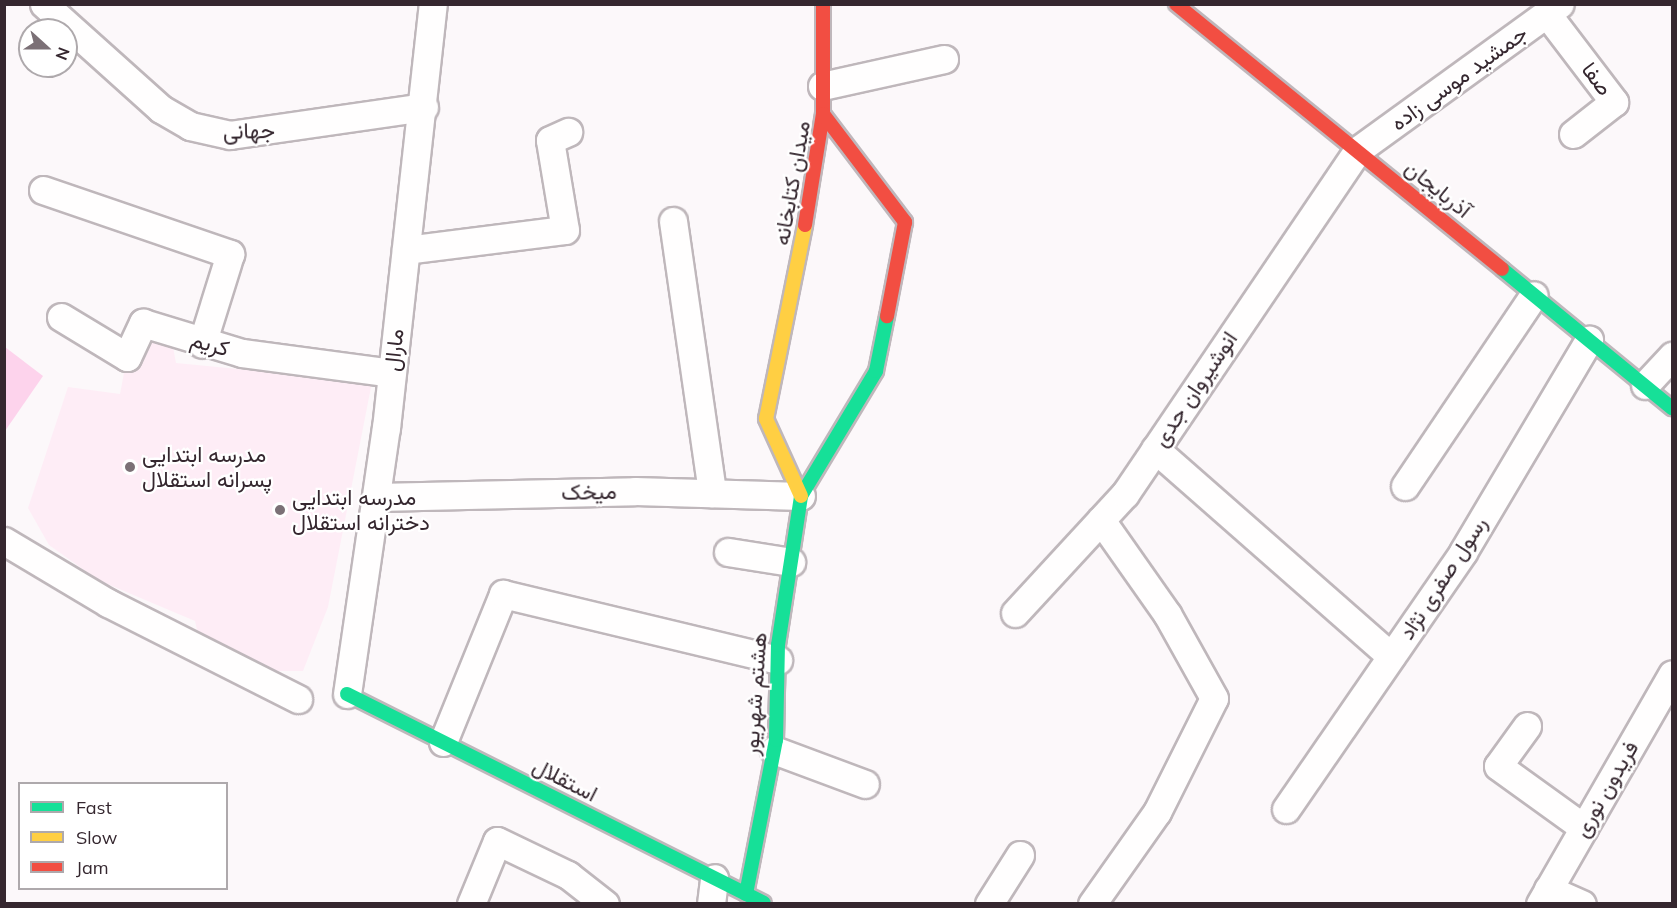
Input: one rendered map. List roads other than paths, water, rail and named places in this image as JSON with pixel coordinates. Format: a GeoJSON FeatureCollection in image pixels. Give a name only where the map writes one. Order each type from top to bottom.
{"type":"FeatureCollection","features":[{"type":"Feature","properties":{"kind":"street","name":"جهانی"},"geometry":{"type":"LineString","coordinates":[[44,4],[161,109],[190,126],[230,135],[424,107]]}},
{"type":"Feature","properties":{"kind":"street","name":"مارال"},"geometry":{"type":"LineString","coordinates":[[347,694],[377,497],[424,107],[433,4]]}},
{"type":"Feature","properties":{"kind":"street"},"geometry":{"type":"LineString","coordinates":[[823,4],[823,114]]}},
{"type":"Feature","properties":{"kind":"street","name":"آذربایجان"},"geometry":{"type":"LineString","coordinates":[[1176,4],[1359,150],[1672,408]]}},
{"type":"Feature","properties":{"kind":"street","name":"جمشید موسی زاده"},"geometry":{"type":"LineString","coordinates":[[1359,150],[1553,9]]}},
{"type":"Feature","properties":{"kind":"street","name":"صفا"},"geometry":{"type":"LineString","coordinates":[[1553,9],[1614,102],[1573,134]]}},
{"type":"Feature","properties":{"kind":"street"},"geometry":{"type":"LineString","coordinates":[[822,86],[944,58]]}},
{"type":"Feature","properties":{"kind":"street","name":"میدان کتابخانه"},"geometry":{"type":"LineString","coordinates":[[801,496],[876,371],[905,222],[823,114]]}},
{"type":"Feature","properties":{"kind":"street","name":"میدان کتابخانه"},"geometry":{"type":"LineString","coordinates":[[801,496],[766,419],[789,323],[823,114]]}},
{"type":"Feature","properties":{"kind":"street"},"geometry":{"type":"LineString","coordinates":[[406,250],[565,230],[550,140],[568,132]]}},
{"type":"Feature","properties":{"kind":"street","name":"انوشیروان جدی"},"geometry":{"type":"LineString","coordinates":[[1015,612],[1101,520],[1155,449],[1359,150]]}},
{"type":"Feature","properties":{"kind":"street"},"geometry":{"type":"LineString","coordinates":[[43,190],[230,254],[202,344]]}},
{"type":"Feature","properties":{"kind":"street"},"geometry":{"type":"LineString","coordinates":[[673,221],[712,493]]}},
{"type":"Feature","properties":{"kind":"street"},"geometry":{"type":"LineString","coordinates":[[1405,486],[1534,295]]}},
{"type":"Feature","properties":{"kind":"street","name":"کریم"},"geometry":{"type":"LineString","coordinates":[[61,317],[127,357],[143,323],[202,344],[392,373]]}},
{"type":"Feature","properties":{"kind":"street","name":"رسول صفری نژاد"},"geometry":{"type":"LineString","coordinates":[[1286,809],[1463,552],[1589,340]]}},
{"type":"Feature","properties":{"kind":"street"},"geometry":{"type":"LineString","coordinates":[[1645,385],[1672,356]]}},
{"type":"Feature","properties":{"kind":"street"},"geometry":{"type":"LineString","coordinates":[[1155,449],[1391,656]]}},
{"type":"Feature","properties":{"kind":"street","name":"میخک"},"geometry":{"type":"LineString","coordinates":[[377,497],[712,493],[801,496]]}},
{"type":"Feature","properties":{"kind":"street","name":"هشتم شهریور"},"geometry":{"type":"LineString","coordinates":[[746,894],[774,750],[778,660],[801,496]]}},
{"type":"Feature","properties":{"kind":"street"},"geometry":{"type":"LineString","coordinates":[[1092,903],[1156,812],[1214,698],[1167,614],[1101,520]]}},
{"type":"Feature","properties":{"kind":"street"},"geometry":{"type":"LineString","coordinates":[[4,541],[108,603],[298,699]]}},
{"type":"Feature","properties":{"kind":"street"},"geometry":{"type":"LineString","coordinates":[[728,552],[791,562]]}},
{"type":"Feature","properties":{"kind":"street"},"geometry":{"type":"LineString","coordinates":[[443,742],[503,594],[778,660]]}},
{"type":"Feature","properties":{"kind":"street","name":"فریدون نوری"},"geometry":{"type":"LineString","coordinates":[[1544,896],[1672,674]]}},
{"type":"Feature","properties":{"kind":"street","name":"استقلال"},"geometry":{"type":"LineString","coordinates":[[347,694],[443,742],[712,891],[746,894],[765,903]]}},
{"type":"Feature","properties":{"kind":"street"},"geometry":{"type":"LineString","coordinates":[[1527,726],[1498,766],[1584,828]]}},
{"type":"Feature","properties":{"kind":"street"},"geometry":{"type":"LineString","coordinates":[[774,750],[865,784]]}},
{"type":"Feature","properties":{"kind":"street"},"geometry":{"type":"LineString","coordinates":[[471,903],[497,841],[568,875],[605,903]]}},
{"type":"Feature","properties":{"kind":"street"},"geometry":{"type":"LineString","coordinates":[[989,903],[1020,855]]}},
{"type":"Feature","properties":{"kind":"street"},"geometry":{"type":"LineString","coordinates":[[1544,896],[1582,903]]}},
{"type":"Feature","properties":{"kind":"place","name":"مدرسه ابتدایی پسرانه استقلال"},"geometry":{"type":"Point","coordinates":[130,467]}},
{"type":"Feature","properties":{"kind":"place","name":"مدرسه ابتدایی دخترانه استقلال"},"geometry":{"type":"Point","coordinates":[280,510]}}]}
